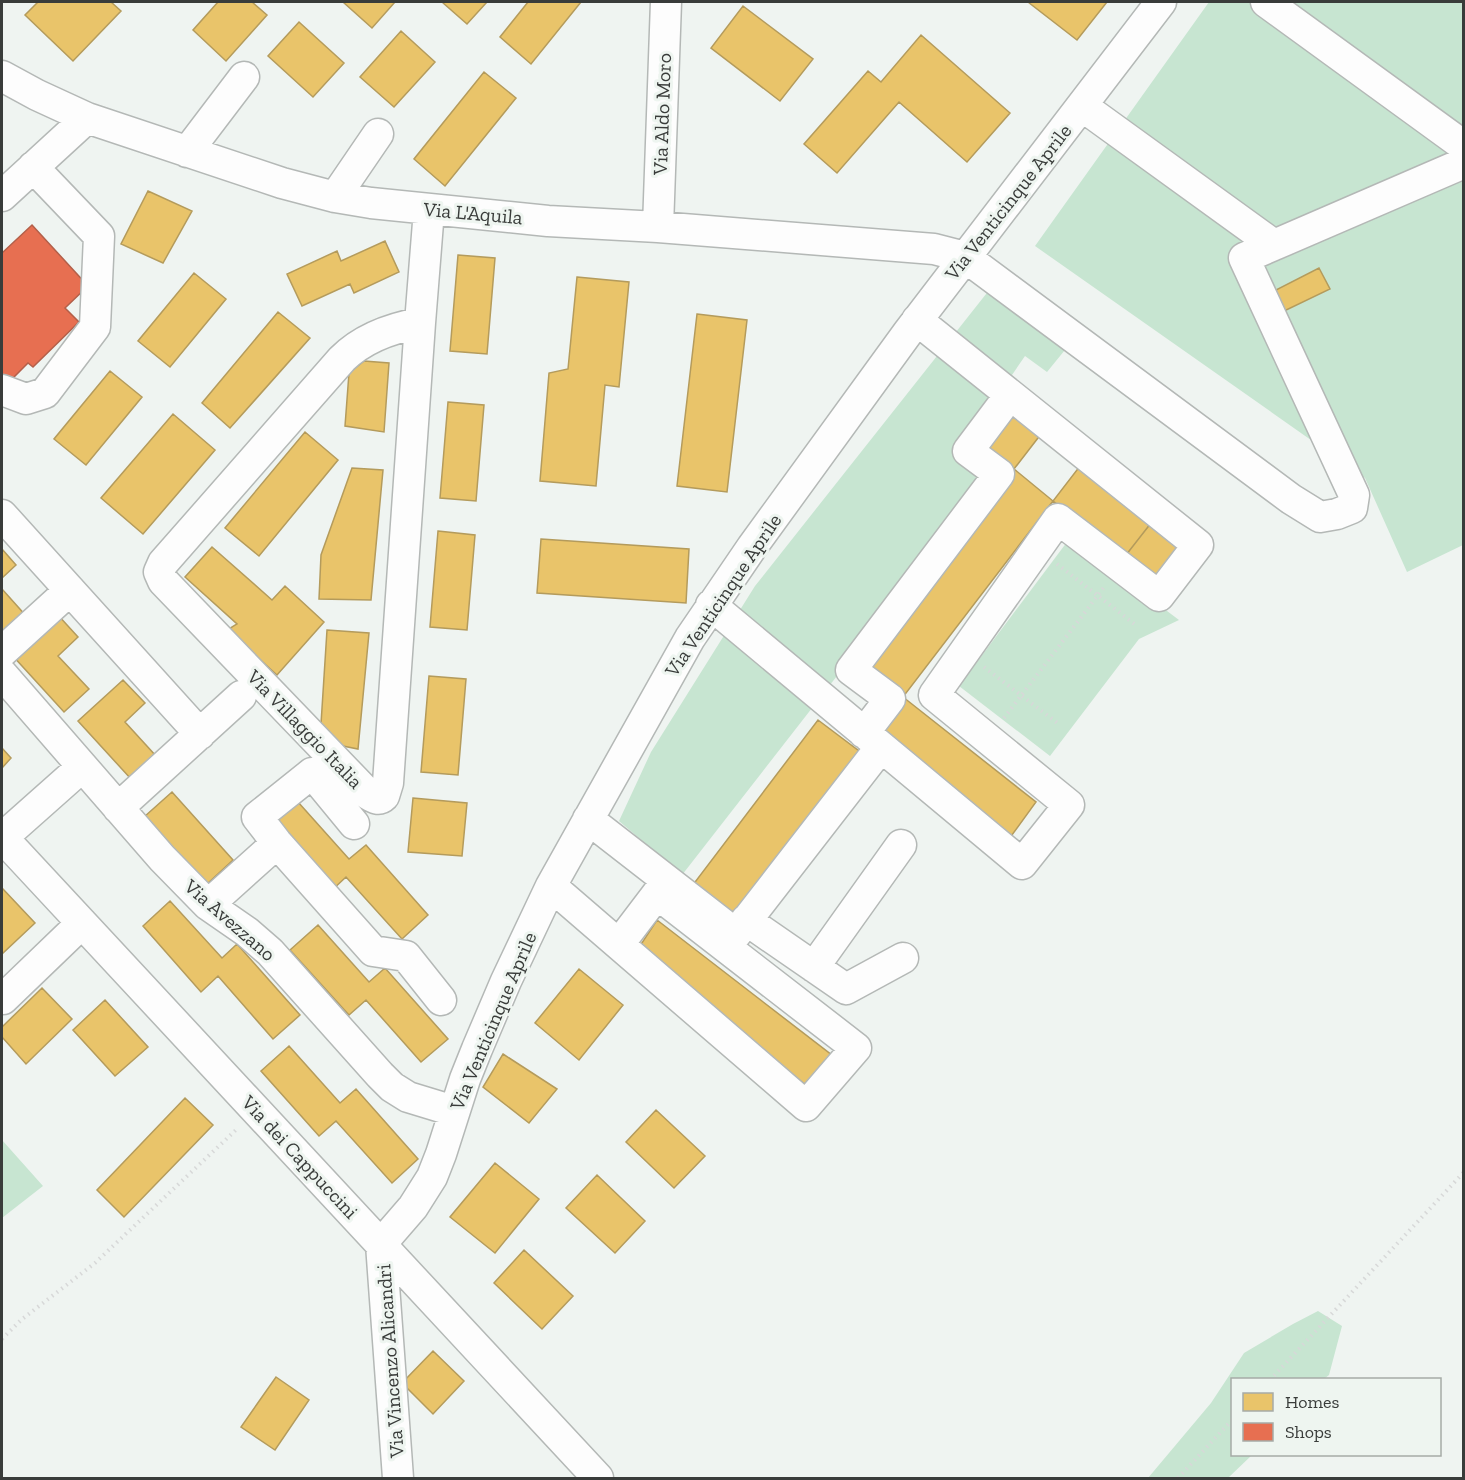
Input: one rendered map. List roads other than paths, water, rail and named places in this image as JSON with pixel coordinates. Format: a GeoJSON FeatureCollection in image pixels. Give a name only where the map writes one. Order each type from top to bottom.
{"type":"FeatureCollection","features":[{"type":"Feature","properties":{"kind":"street","name":"Via Aldo Moro"},"geometry":{"type":"LineString","coordinates":[[658,228],[666,2]]}},
{"type":"Feature","properties":{"kind":"street","name":"Via Venticinque Aprile"},"geometry":{"type":"LineString","coordinates":[[381,1244],[413,1207],[432,1177],[469,1069],[506,981],[551,886],[690,638],[752,547],[917,321],[1161,2]]}},
{"type":"Feature","properties":{"kind":"street"},"geometry":{"type":"LineString","coordinates":[[1266,2],[1464,146]]}},
{"type":"Feature","properties":{"kind":"street","name":"Via L'Aquila"},"geometry":{"type":"LineString","coordinates":[[2,76],[87,118],[187,152],[335,197],[429,210],[548,221],[934,249],[965,257]]}},
{"type":"Feature","properties":{"kind":"street"},"geometry":{"type":"LineString","coordinates":[[187,152],[244,77]]}},
{"type":"Feature","properties":{"kind":"street"},"geometry":{"type":"LineString","coordinates":[[1082,106],[1274,245]]}},
{"type":"Feature","properties":{"kind":"street"},"geometry":{"type":"LineString","coordinates":[[2,196],[87,118]]}},
{"type":"Feature","properties":{"kind":"street"},"geometry":{"type":"LineString","coordinates":[[335,197],[378,134]]}},
{"type":"Feature","properties":{"kind":"street"},"geometry":{"type":"LineString","coordinates":[[965,257],[1291,499],[1320,517],[1337,514],[1352,508],[1354,495],[1244,258],[1464,163]]}},
{"type":"Feature","properties":{"kind":"street"},"geometry":{"type":"LineString","coordinates":[[2,390],[26,399],[45,393],[95,327],[99,236],[33,167]]}},
{"type":"Feature","properties":{"kind":"street","name":"Via Villaggio Italia"},"geometry":{"type":"LineString","coordinates":[[420,323],[393,330],[359,346],[342,359],[163,563],[159,572],[163,581],[375,799],[384,796],[388,783],[429,210]]}},
{"type":"Feature","properties":{"kind":"street"},"geometry":{"type":"LineString","coordinates":[[711,606],[1022,864],[1070,805],[934,695],[1058,519],[1159,596],[1198,545],[917,321]]}},
{"type":"Feature","properties":{"kind":"street"},"geometry":{"type":"LineString","coordinates":[[588,819],[736,934],[873,740],[890,699],[851,670],[999,474],[968,450],[1010,395]]}},
{"type":"Feature","properties":{"kind":"street"},"geometry":{"type":"LineString","coordinates":[[3,519],[200,734]]}},
{"type":"Feature","properties":{"kind":"street"},"geometry":{"type":"LineString","coordinates":[[2,652],[70,590]]}},
{"type":"Feature","properties":{"kind":"street","name":"Via Avezzano"},"geometry":{"type":"LineString","coordinates":[[2,674],[162,858],[208,905],[247,932],[270,952],[392,1087],[408,1097],[454,1111]]}},
{"type":"Feature","properties":{"kind":"street"},"geometry":{"type":"LineString","coordinates":[[118,808],[241,696]]}},
{"type":"Feature","properties":{"kind":"street"},"geometry":{"type":"LineString","coordinates":[[2,837],[82,767]]}},
{"type":"Feature","properties":{"kind":"street"},"geometry":{"type":"LineString","coordinates":[[354,824],[312,774],[257,817],[276,843],[373,951],[406,956],[441,1000]]}},
{"type":"Feature","properties":{"kind":"street","name":"Via dei Cappuccini"},"geometry":{"type":"LineString","coordinates":[[2,837],[598,1479]]}},
{"type":"Feature","properties":{"kind":"street"},"geometry":{"type":"LineString","coordinates":[[208,905],[276,843]]}},
{"type":"Feature","properties":{"kind":"street"},"geometry":{"type":"LineString","coordinates":[[814,966],[901,845]]}},
{"type":"Feature","properties":{"kind":"street"},"geometry":{"type":"LineString","coordinates":[[551,886],[806,1106],[856,1048],[657,894],[619,944]]}},
{"type":"Feature","properties":{"kind":"street"},"geometry":{"type":"LineString","coordinates":[[746,920],[846,989],[903,958]]}},
{"type":"Feature","properties":{"kind":"street"},"geometry":{"type":"LineString","coordinates":[[2,998],[82,923]]}},
{"type":"Feature","properties":{"kind":"street","name":"Via Vincenzo Alicandri"},"geometry":{"type":"LineString","coordinates":[[381,1244],[398,1479]]}}]}
